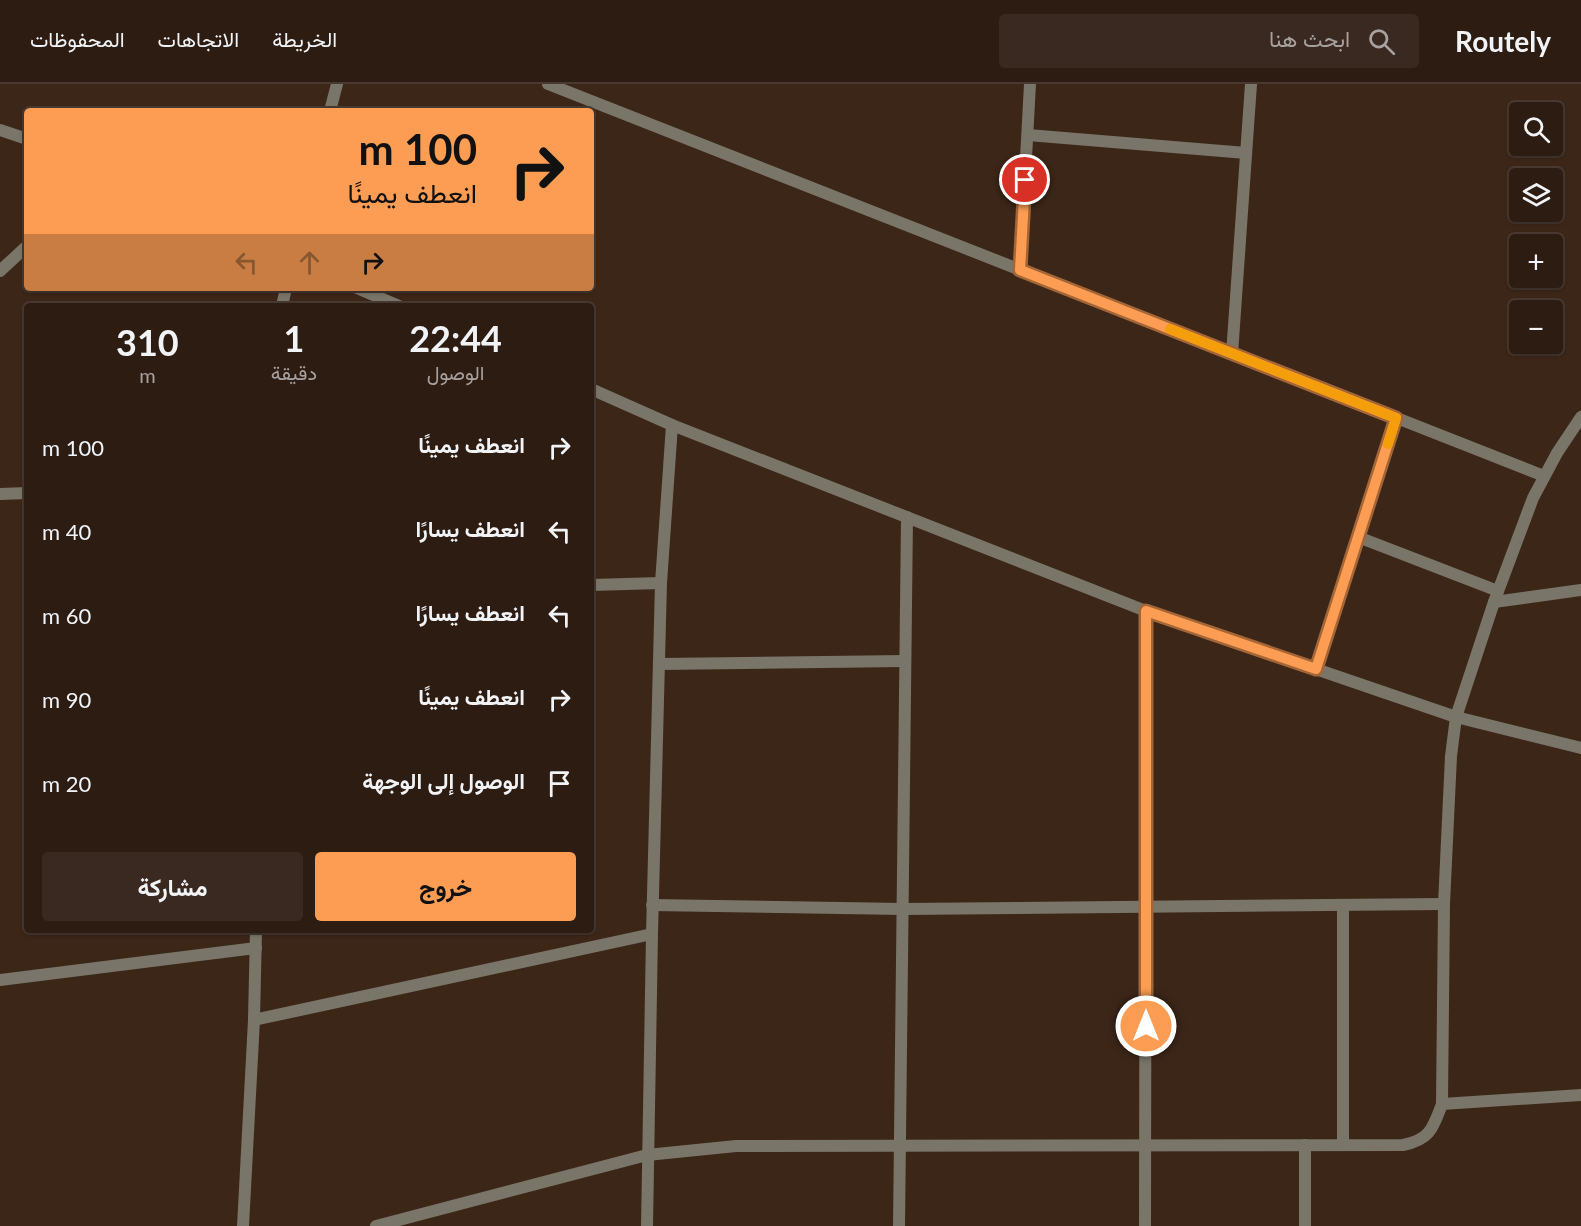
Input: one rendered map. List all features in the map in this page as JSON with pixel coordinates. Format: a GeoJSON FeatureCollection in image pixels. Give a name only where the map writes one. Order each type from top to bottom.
{"type":"FeatureCollection","features":[{"type":"Feature","properties":{"kind":"street"},"geometry":{"type":"LineString","coordinates":[[331,108],[337,84]]}},
{"type":"Feature","properties":{"kind":"street"},"geometry":{"type":"LineString","coordinates":[[548,84],[1544,476]]}},
{"type":"Feature","properties":{"kind":"street"},"geometry":{"type":"LineString","coordinates":[[1020,270],[1030,84]]}},
{"type":"Feature","properties":{"kind":"street"},"geometry":{"type":"LineString","coordinates":[[1232,354],[1251,84]]}},
{"type":"Feature","properties":{"kind":"street"},"geometry":{"type":"LineString","coordinates":[[0,130],[24,138]]}},
{"type":"Feature","properties":{"kind":"street"},"geometry":{"type":"LineString","coordinates":[[1028,135],[1246,153]]}},
{"type":"Feature","properties":{"kind":"street"},"geometry":{"type":"LineString","coordinates":[[0,271],[24,249]]}},
{"type":"Feature","properties":{"kind":"street"},"geometry":{"type":"LineString","coordinates":[[364,291],[392,303]]}},
{"type":"Feature","properties":{"kind":"street"},"geometry":{"type":"LineString","coordinates":[[594,390],[672,424],[1146,611],[1456,717],[1581,748]]}},
{"type":"Feature","properties":{"kind":"street"},"geometry":{"type":"LineString","coordinates":[[376,1226],[647,1155],[768,1145],[900,1147],[1403,1145],[1416,1142],[1428,1134],[1442,1104],[1444,904],[1450,776],[1456,717],[1496,596],[1544,476],[1581,417]]}},
{"type":"Feature","properties":{"kind":"street"},"geometry":{"type":"LineString","coordinates":[[1316,669],[1396,418]]}},
{"type":"Feature","properties":{"kind":"street"},"geometry":{"type":"LineString","coordinates":[[647,1226],[652,905],[661,583],[672,424]]}},
{"type":"Feature","properties":{"kind":"street"},"geometry":{"type":"LineString","coordinates":[[0,494],[24,493]]}},
{"type":"Feature","properties":{"kind":"street"},"geometry":{"type":"LineString","coordinates":[[899,1226],[907,517]]}},
{"type":"Feature","properties":{"kind":"street"},"geometry":{"type":"LineString","coordinates":[[1358,537],[1496,596],[1581,590]]}},
{"type":"Feature","properties":{"kind":"street"},"geometry":{"type":"LineString","coordinates":[[594,585],[661,583]]}},
{"type":"Feature","properties":{"kind":"street"},"geometry":{"type":"LineString","coordinates":[[1144,1226],[1146,611]]}},
{"type":"Feature","properties":{"kind":"street"},"geometry":{"type":"LineString","coordinates":[[659,664],[905,661]]}},
{"type":"Feature","properties":{"kind":"street"},"geometry":{"type":"LineString","coordinates":[[652,905],[903,909],[1444,904]]}},
{"type":"Feature","properties":{"kind":"street"},"geometry":{"type":"LineString","coordinates":[[1343,905],[1343,1145]]}},
{"type":"Feature","properties":{"kind":"street"},"geometry":{"type":"LineString","coordinates":[[243,1226],[254,1020],[256,933]]}},
{"type":"Feature","properties":{"kind":"street"},"geometry":{"type":"LineString","coordinates":[[254,1020],[652,934]]}},
{"type":"Feature","properties":{"kind":"street"},"geometry":{"type":"LineString","coordinates":[[0,980],[256,948]]}},
{"type":"Feature","properties":{"kind":"street"},"geometry":{"type":"LineString","coordinates":[[1442,1104],[1581,1095]]}},
{"type":"Feature","properties":{"kind":"street"},"geometry":{"type":"LineString","coordinates":[[1305,1145],[1305,1226]]}},
{"type":"Feature","properties":{"kind":"slow traffic"},"geometry":{"type":"LineString","coordinates":[[1170,329],[1396,418],[1388,444]]}},
{"type":"Feature","properties":{"kind":"route"},"geometry":{"type":"LineString","coordinates":[[1025,180],[1020,270],[1396,418],[1316,669],[1146,611],[1146,1026]]}}]}
